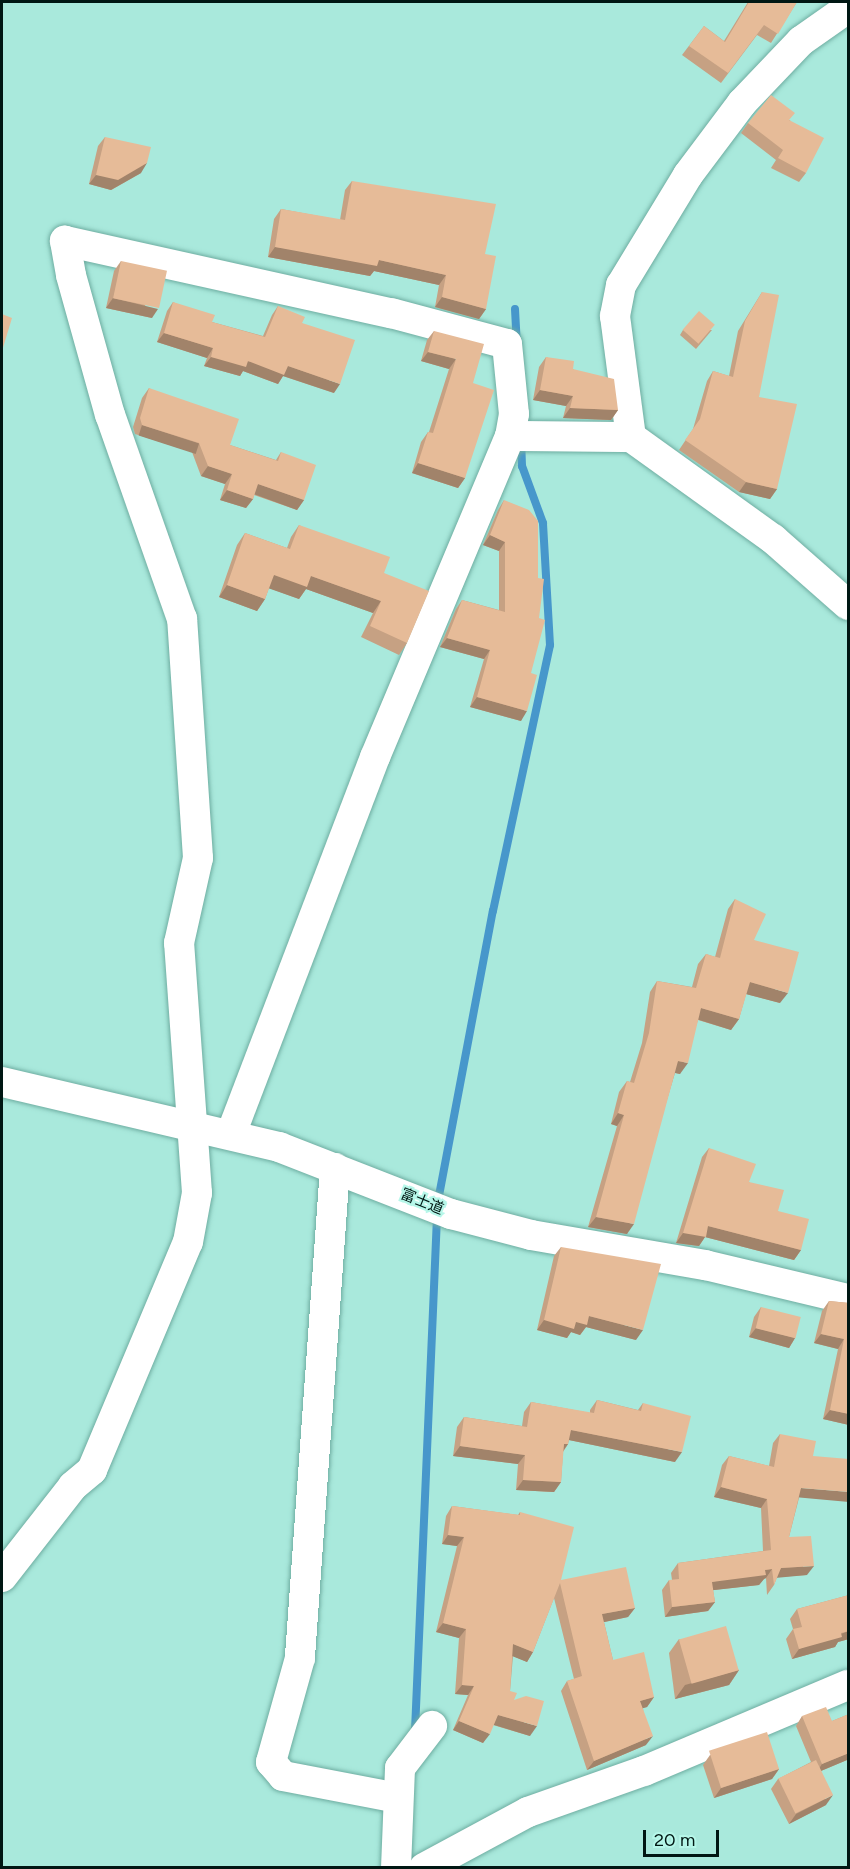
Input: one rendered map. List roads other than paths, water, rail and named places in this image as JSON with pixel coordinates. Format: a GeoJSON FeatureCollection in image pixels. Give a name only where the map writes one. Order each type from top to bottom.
{"type":"FeatureCollection","features":[{"type":"Feature","properties":{"kind":"street"},"geometry":{"type":"LineString","coordinates":[[631,437],[615,316],[621,285],[687,175],[742,103],[801,41],[849,8]]}},
{"type":"Feature","properties":{"kind":"street"},"geometry":{"type":"LineString","coordinates":[[2,1577],[73,1486],[92,1470],[127,1382],[152,1335],[188,1242],[197,1193],[194,1125],[179,943],[198,858],[182,619],[110,415],[71,276],[65,241],[391,313],[507,344],[514,414],[510,436],[375,757],[231,1134]]}},
{"type":"Feature","properties":{"kind":"street"},"geometry":{"type":"LineString","coordinates":[[510,436],[631,437],[773,539],[849,605]]}},
{"type":"Feature","properties":{"kind":"street","name":"富士道"},"geometry":{"type":"LineString","coordinates":[[2,1082],[231,1134],[335,1168],[451,1214],[531,1235],[705,1265],[849,1299]]}},
{"type":"Feature","properties":{"kind":"street"},"geometry":{"type":"LineString","coordinates":[[335,1168],[300,1658],[271,1762],[283,1776],[398,1798]]}},
{"type":"Feature","properties":{"kind":"street"},"geometry":{"type":"LineString","coordinates":[[424,1867],[528,1812],[644,1771],[849,1685]]}},
{"type":"Feature","properties":{"kind":"street"},"geometry":{"type":"LineString","coordinates":[[396,1868],[400,1768],[432,1726]]}},
{"type":"Feature","properties":{"kind":"waterway"},"geometry":{"type":"LineString","coordinates":[[515,309],[517,343]]}},
{"type":"Feature","properties":{"kind":"waterway"},"geometry":{"type":"LineString","coordinates":[[438,1201],[493,911],[550,645],[543,523],[522,466],[521,442]]}},
{"type":"Feature","properties":{"kind":"waterway"},"geometry":{"type":"LineString","coordinates":[[415,1731],[437,1216]]}}]}
